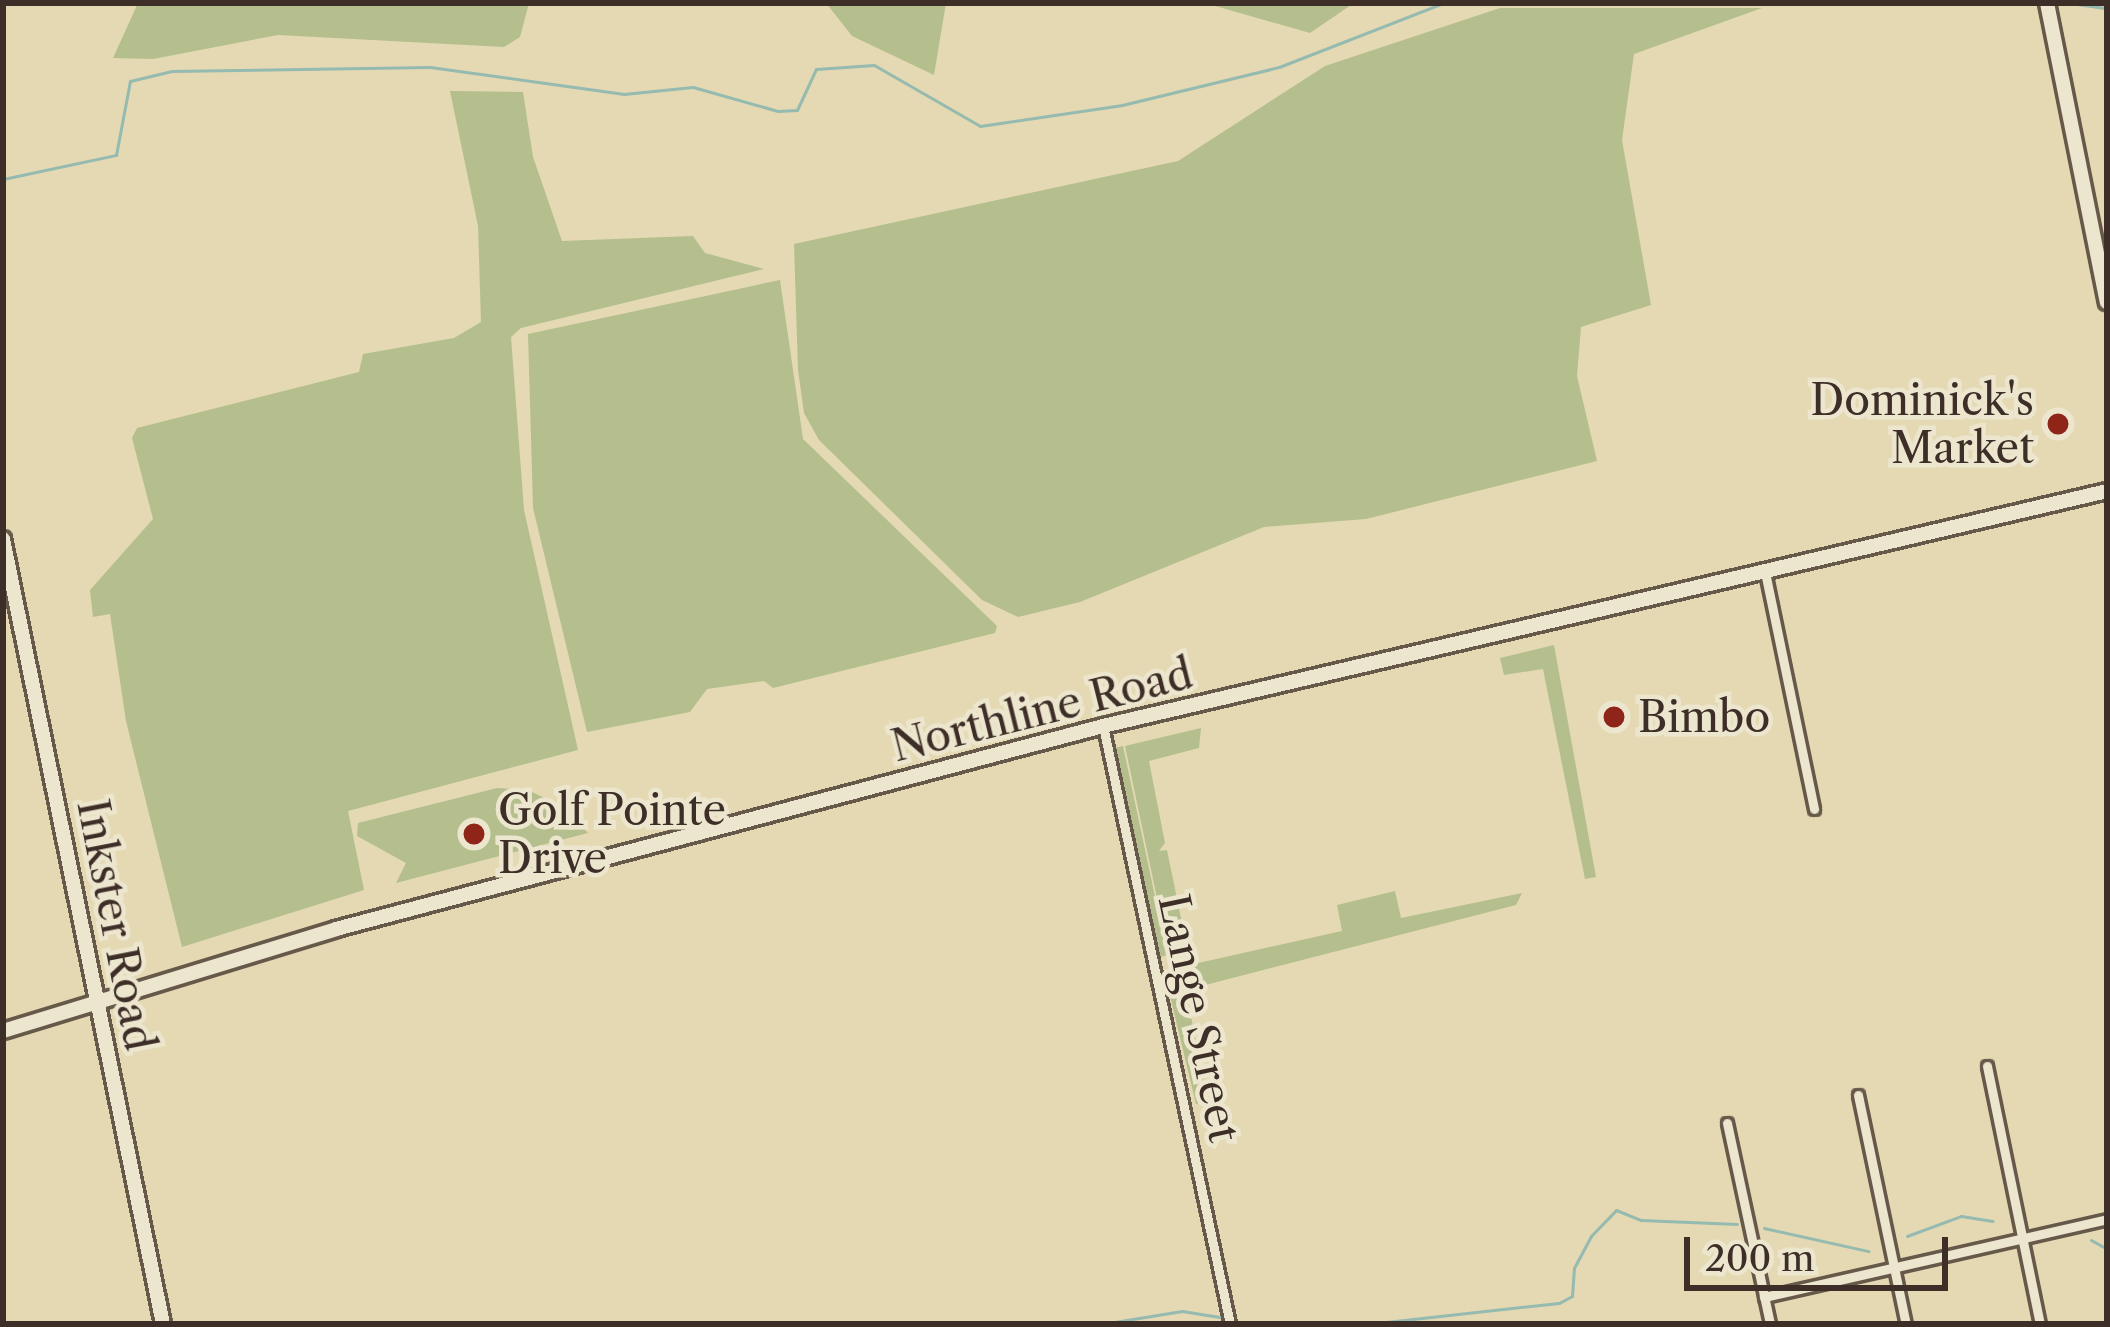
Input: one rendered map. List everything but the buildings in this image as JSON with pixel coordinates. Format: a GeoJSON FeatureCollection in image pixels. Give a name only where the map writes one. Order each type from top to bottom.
{"type":"FeatureCollection","features":[{"type":"Feature","properties":{"kind":"main road"},"geometry":{"type":"LineString","coordinates":[[2047,3],[2107,302]]}},
{"type":"Feature","properties":{"kind":"main road","name":"Northline Road"},"geometry":{"type":"LineString","coordinates":[[3,1031],[347,926],[1103,727],[2107,491]]}},
{"type":"Feature","properties":{"kind":"main road","name":"Inkster Road"},"geometry":{"type":"LineString","coordinates":[[3,538],[163,1324]]}},
{"type":"Feature","properties":{"kind":"street"},"geometry":{"type":"LineString","coordinates":[[1765,572],[1814,809]]}},
{"type":"Feature","properties":{"kind":"street","name":"Lange Street"},"geometry":{"type":"LineString","coordinates":[[1103,727],[1230,1324]]}},
{"type":"Feature","properties":{"kind":"street"},"geometry":{"type":"LineString","coordinates":[[1987,1066],[2040,1324]]}},
{"type":"Feature","properties":{"kind":"street"},"geometry":{"type":"LineString","coordinates":[[1858,1095],[1906,1324]]}},
{"type":"Feature","properties":{"kind":"street"},"geometry":{"type":"LineString","coordinates":[[1727,1123],[1770,1324]]}},
{"type":"Feature","properties":{"kind":"street"},"geometry":{"type":"LineString","coordinates":[[1764,1297],[2107,1219]]}},
{"type":"Feature","properties":{"kind":"green space"},"geometry":{"type":"Polygon","coordinates":[[[138,3],[529,3],[520,37],[504,47],[278,35],[153,59],[113,58],[138,3]]]}},
{"type":"Feature","properties":{"kind":"green space"},"geometry":{"type":"Polygon","coordinates":[[[826,3],[946,3],[934,75],[852,36],[826,3]]]}},
{"type":"Feature","properties":{"kind":"green space"},"geometry":{"type":"Polygon","coordinates":[[[1205,3],[1354,3],[1310,33],[1205,3]]]}},
{"type":"Feature","properties":{"kind":"green space"},"geometry":{"type":"Polygon","coordinates":[[[1500,8],[1762,8],[1634,54],[1622,140],[1651,305],[1581,327],[1577,376],[1597,461],[1366,519],[1264,527],[1080,602],[1018,617],[982,600],[819,440],[804,413],[798,370],[794,244],[1178,161],[1325,66],[1500,8]]]}},
{"type":"Feature","properties":{"kind":"green space"},"geometry":{"type":"Polygon","coordinates":[[[450,91],[523,92],[533,157],[562,241],[693,236],[705,253],[764,269],[521,328],[511,337],[524,510],[578,750],[348,811],[364,890],[182,947],[126,721],[110,614],[93,617],[90,590],[153,519],[132,438],[137,428],[359,372],[363,354],[454,338],[481,322],[478,226],[450,91]]]}},
{"type":"Feature","properties":{"kind":"green space"},"geometry":{"type":"Polygon","coordinates":[[[780,280],[803,439],[997,626],[995,633],[773,688],[764,681],[707,689],[690,712],[587,732],[533,508],[528,334],[780,280]]]}},
{"type":"Feature","properties":{"kind":"green space"},"geometry":{"type":"Polygon","coordinates":[[[1554,645],[1596,877],[1585,879],[1543,669],[1504,675],[1500,658],[1554,645]]]}},
{"type":"Feature","properties":{"kind":"green space"},"geometry":{"type":"Polygon","coordinates":[[[1201,728],[1199,748],[1149,761],[1165,843],[1159,851],[1167,850],[1187,947],[1169,955],[1125,746],[1201,728]]]}},
{"type":"Feature","properties":{"kind":"green space"},"geometry":{"type":"Polygon","coordinates":[[[1123,746],[1167,955],[1160,957],[1115,748],[1123,746]]]}},
{"type":"Feature","properties":{"kind":"green space","name":"Golf Pointe Drive"},"geometry":{"type":"Polygon","coordinates":[[[497,788],[528,790],[565,808],[588,833],[396,883],[406,863],[357,836],[358,823],[497,788]]]}},
{"type":"Feature","properties":{"kind":"green space"},"geometry":{"type":"Polygon","coordinates":[[[1395,891],[1401,918],[1522,893],[1516,905],[1186,990],[1207,1100],[1196,1104],[1166,979],[1185,966],[1342,931],[1337,905],[1395,891]]]}},
{"type":"Feature","properties":{"kind":"waterway"},"geometry":{"type":"LineString","coordinates":[[3,179],[116,155],[130,81],[172,71],[430,67],[624,94],[693,87],[778,111],[797,110],[816,69],[874,65],[980,126],[1122,105],[1279,67],[1443,3]]}},
{"type":"Feature","properties":{"kind":"waterway"},"geometry":{"type":"LineString","coordinates":[[2077,4],[2107,8]]}},
{"type":"Feature","properties":{"kind":"waterway"},"geometry":{"type":"LineString","coordinates":[[1368,1324],[1559,1303],[1572,1296],[1574,1268],[1591,1236],[1616,1210],[1641,1220],[1737,1224]]}},
{"type":"Feature","properties":{"kind":"waterway"},"geometry":{"type":"LineString","coordinates":[[1907,1236],[1961,1216],[1993,1221]]}},
{"type":"Feature","properties":{"kind":"waterway"},"geometry":{"type":"LineString","coordinates":[[1764,1228],[1868,1251]]}},
{"type":"Feature","properties":{"kind":"waterway"},"geometry":{"type":"LineString","coordinates":[[2091,1240],[2107,1249]]}},
{"type":"Feature","properties":{"kind":"waterway"},"geometry":{"type":"LineString","coordinates":[[1102,1324],[1182,1311],[1220,1317]]}},
{"type":"Feature","properties":{"kind":"place","name":"Dominick's Market"},"geometry":{"type":"Point","coordinates":[2058,424]}},
{"type":"Feature","properties":{"kind":"place","name":"Bimbo"},"geometry":{"type":"Point","coordinates":[1614,717]}},
{"type":"Feature","properties":{"kind":"place","name":"Golf Pointe Drive"},"geometry":{"type":"Point","coordinates":[474,834]}}]}
